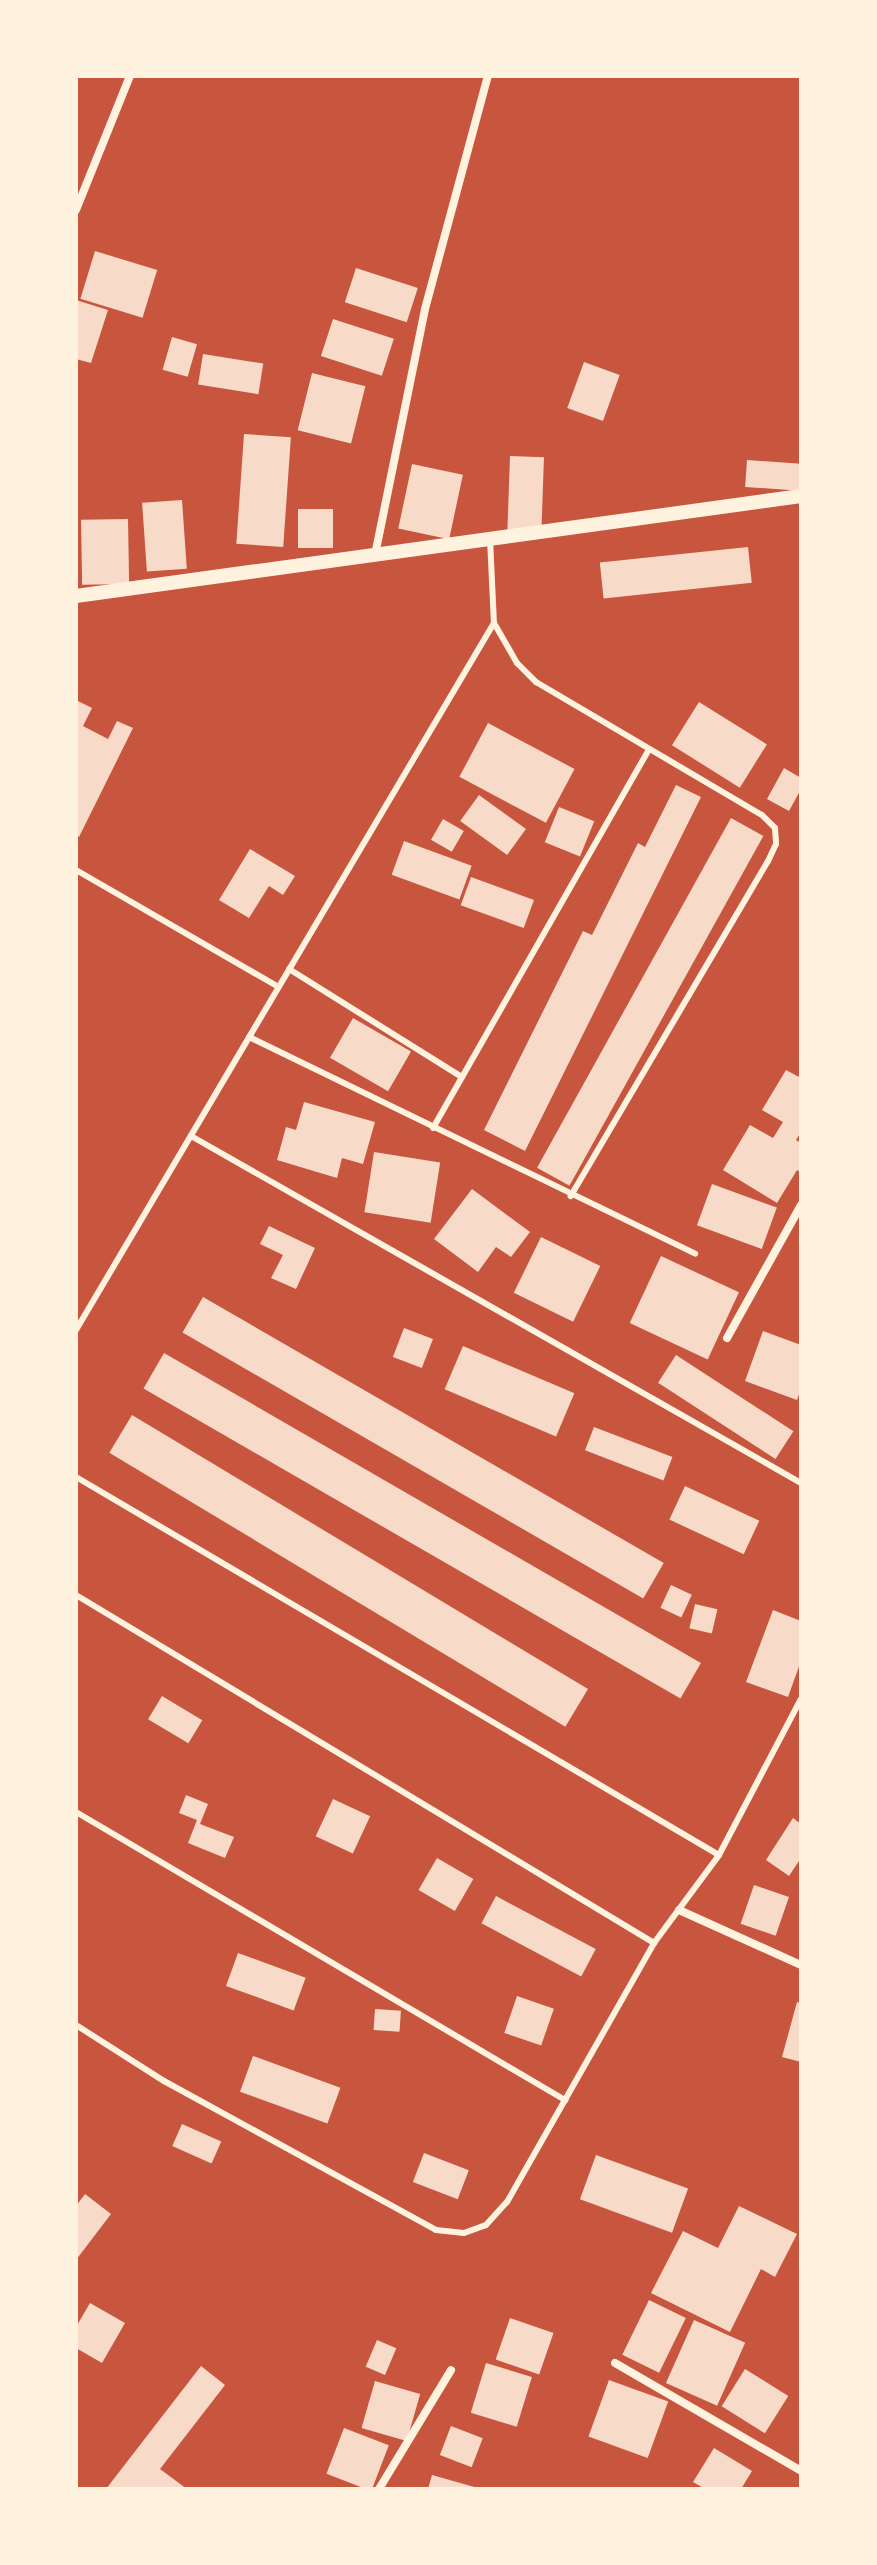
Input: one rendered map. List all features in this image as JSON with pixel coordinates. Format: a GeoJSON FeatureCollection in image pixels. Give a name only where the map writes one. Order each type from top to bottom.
{"type":"FeatureCollection","features":[{"type":"Feature","properties":{"kind":"street"},"geometry":{"type":"LineString","coordinates":[[76,210],[130,76]]}},
{"type":"Feature","properties":{"kind":"street"},"geometry":{"type":"LineString","coordinates":[[375,555],[425,309],[488,76]]}},
{"type":"Feature","properties":{"kind":"street"},"geometry":{"type":"LineString","coordinates":[[76,596],[801,496]]}},
{"type":"Feature","properties":{"kind":"street"},"geometry":{"type":"LineString","coordinates":[[727,1338],[801,1205]]}},
{"type":"Feature","properties":{"kind":"street"},"geometry":{"type":"LineString","coordinates":[[679,1910],[801,1965]]}},
{"type":"Feature","properties":{"kind":"street"},"geometry":{"type":"LineString","coordinates":[[615,2363],[801,2471]]}},
{"type":"Feature","properties":{"kind":"street"},"geometry":{"type":"LineString","coordinates":[[379,2489],[451,2370]]}},
{"type":"Feature","properties":{"kind":"lane"},"geometry":{"type":"LineString","coordinates":[[490,539],[494,623],[517,663],[536,682],[762,815],[775,828],[776,844],[571,1196]]}},
{"type":"Feature","properties":{"kind":"lane"},"geometry":{"type":"LineString","coordinates":[[76,1330],[494,623]]}},
{"type":"Feature","properties":{"kind":"lane"},"geometry":{"type":"LineString","coordinates":[[433,1128],[649,750]]}},
{"type":"Feature","properties":{"kind":"lane"},"geometry":{"type":"LineString","coordinates":[[76,870],[279,987]]}},
{"type":"Feature","properties":{"kind":"lane"},"geometry":{"type":"LineString","coordinates":[[289,969],[462,1077]]}},
{"type":"Feature","properties":{"kind":"lane"},"geometry":{"type":"LineString","coordinates":[[249,1037],[695,1254]]}},
{"type":"Feature","properties":{"kind":"lane"},"geometry":{"type":"LineString","coordinates":[[191,1136],[801,1483]]}},
{"type":"Feature","properties":{"kind":"lane"},"geometry":{"type":"LineString","coordinates":[[76,1477],[719,1855]]}},
{"type":"Feature","properties":{"kind":"lane"},"geometry":{"type":"LineString","coordinates":[[76,1595],[654,1943]]}},
{"type":"Feature","properties":{"kind":"lane"},"geometry":{"type":"LineString","coordinates":[[76,2025],[164,2081],[436,2230],[464,2233],[486,2225],[507,2202],[654,1943],[719,1855],[801,1699]]}},
{"type":"Feature","properties":{"kind":"lane"},"geometry":{"type":"LineString","coordinates":[[76,1812],[565,2100]]}},
{"type":"Feature","properties":{"kind":"building"},"geometry":{"type":"Polygon","coordinates":[[[95,251],[157,270],[143,318],[80,299],[95,251]]]}},
{"type":"Feature","properties":{"kind":"building"},"geometry":{"type":"Polygon","coordinates":[[[356,268],[418,288],[407,322],[345,302],[356,268]]]}},
{"type":"Feature","properties":{"kind":"building"},"geometry":{"type":"Polygon","coordinates":[[[76,300],[108,310],[91,363],[76,359],[76,300]]]}},
{"type":"Feature","properties":{"kind":"building"},"geometry":{"type":"Polygon","coordinates":[[[333,319],[394,339],[382,376],[321,356],[333,319]]]}},
{"type":"Feature","properties":{"kind":"building"},"geometry":{"type":"Polygon","coordinates":[[[172,337],[197,344],[188,377],[163,370],[172,337]]]}},
{"type":"Feature","properties":{"kind":"building"},"geometry":{"type":"Polygon","coordinates":[[[203,354],[263,364],[258,394],[198,385],[203,354]]]}},
{"type":"Feature","properties":{"kind":"building"},"geometry":{"type":"Polygon","coordinates":[[[584,362],[620,375],[603,421],[567,408],[584,362]]]}},
{"type":"Feature","properties":{"kind":"building"},"geometry":{"type":"Polygon","coordinates":[[[312,373],[365,386],[351,444],[298,430],[312,373]]]}},
{"type":"Feature","properties":{"kind":"building"},"geometry":{"type":"Polygon","coordinates":[[[244,434],[291,437],[283,547],[236,544],[244,434]]]}},
{"type":"Feature","properties":{"kind":"building"},"geometry":{"type":"Polygon","coordinates":[[[510,456],[544,457],[541,531],[507,530],[510,456]]]}},
{"type":"Feature","properties":{"kind":"building"},"geometry":{"type":"Polygon","coordinates":[[[747,460],[801,464],[799,491],[745,487],[747,460]]]}},
{"type":"Feature","properties":{"kind":"building"},"geometry":{"type":"Polygon","coordinates":[[[412,464],[463,475],[449,539],[398,529],[412,464]]]}},
{"type":"Feature","properties":{"kind":"building"},"geometry":{"type":"Polygon","coordinates":[[[182,500],[187,569],[147,572],[142,503],[182,500]]]}},
{"type":"Feature","properties":{"kind":"building"},"geometry":{"type":"Polygon","coordinates":[[[298,509],[333,509],[333,548],[298,548],[298,509]]]}},
{"type":"Feature","properties":{"kind":"building"},"geometry":{"type":"Polygon","coordinates":[[[128,519],[129,584],[82,585],[81,520],[128,519]]]}},
{"type":"Feature","properties":{"kind":"building"},"geometry":{"type":"Polygon","coordinates":[[[748,547],[752,583],[604,598],[600,563],[748,547]]]}},
{"type":"Feature","properties":{"kind":"building"},"geometry":{"type":"Polygon","coordinates":[[[76,700],[92,708],[83,726],[108,739],[117,721],[133,728],[79,837],[76,835],[76,700]]]}},
{"type":"Feature","properties":{"kind":"building"},"geometry":{"type":"Polygon","coordinates":[[[699,702],[767,744],[740,788],[672,745],[699,702]]]}},
{"type":"Feature","properties":{"kind":"building"},"geometry":{"type":"Polygon","coordinates":[[[488,723],[575,769],[546,823],[459,777],[488,723]]]}},
{"type":"Feature","properties":{"kind":"building"},"geometry":{"type":"Polygon","coordinates":[[[784,768],[801,778],[801,789],[789,811],[767,799],[784,768]]]}},
{"type":"Feature","properties":{"kind":"building"},"geometry":{"type":"Polygon","coordinates":[[[676,785],[701,797],[525,1151],[484,1130],[583,931],[592,935],[638,843],[645,847],[676,785]]]}},
{"type":"Feature","properties":{"kind":"building"},"geometry":{"type":"Polygon","coordinates":[[[479,795],[526,829],[507,855],[460,821],[479,795]]]}},
{"type":"Feature","properties":{"kind":"building"},"geometry":{"type":"Polygon","coordinates":[[[559,807],[594,821],[580,856],[545,842],[559,807]]]}},
{"type":"Feature","properties":{"kind":"building"},"geometry":{"type":"Polygon","coordinates":[[[731,818],[763,836],[569,1186],[537,1168],[731,818]]]}},
{"type":"Feature","properties":{"kind":"building"},"geometry":{"type":"Polygon","coordinates":[[[443,819],[464,831],[452,852],[431,840],[443,819]]]}},
{"type":"Feature","properties":{"kind":"building"},"geometry":{"type":"Polygon","coordinates":[[[404,841],[472,866],[459,899],[392,875],[404,841]]]}},
{"type":"Feature","properties":{"kind":"building"},"geometry":{"type":"Polygon","coordinates":[[[250,849],[295,876],[283,895],[269,886],[249,918],[219,900],[250,849]]]}},
{"type":"Feature","properties":{"kind":"building"},"geometry":{"type":"Polygon","coordinates":[[[471,877],[534,900],[524,928],[461,905],[471,877]]]}},
{"type":"Feature","properties":{"kind":"building"},"geometry":{"type":"Polygon","coordinates":[[[353,1018],[411,1052],[388,1091],[330,1058],[353,1018]]]}},
{"type":"Feature","properties":{"kind":"building"},"geometry":{"type":"Polygon","coordinates":[[[786,1070],[801,1078],[801,1132],[796,1140],[801,1143],[801,1173],[797,1170],[777,1203],[723,1170],[750,1125],[773,1138],[783,1122],[762,1110],[786,1070]]]}},
{"type":"Feature","properties":{"kind":"building"},"geometry":{"type":"Polygon","coordinates":[[[304,1102],[375,1122],[363,1164],[342,1158],[337,1178],[277,1160],[286,1127],[296,1130],[304,1102]]]}},
{"type":"Feature","properties":{"kind":"building"},"geometry":{"type":"Polygon","coordinates":[[[374,1152],[440,1162],[431,1223],[364,1212],[374,1152]]]}},
{"type":"Feature","properties":{"kind":"building"},"geometry":{"type":"Polygon","coordinates":[[[712,1184],[777,1208],[762,1249],[697,1225],[712,1184]]]}},
{"type":"Feature","properties":{"kind":"building"},"geometry":{"type":"Polygon","coordinates":[[[472,1189],[530,1232],[511,1257],[496,1247],[478,1272],[434,1239],[472,1189]]]}},
{"type":"Feature","properties":{"kind":"building"},"geometry":{"type":"Polygon","coordinates":[[[269,1226],[315,1248],[296,1289],[271,1278],[283,1255],[260,1244],[269,1226]]]}},
{"type":"Feature","properties":{"kind":"building"},"geometry":{"type":"Polygon","coordinates":[[[541,1237],[600,1266],[573,1322],[514,1293],[541,1237]]]}},
{"type":"Feature","properties":{"kind":"building"},"geometry":{"type":"Polygon","coordinates":[[[661,1256],[739,1292],[708,1359],[630,1323],[661,1256]]]}},
{"type":"Feature","properties":{"kind":"building"},"geometry":{"type":"Polygon","coordinates":[[[203,1297],[664,1563],[643,1599],[182,1333],[203,1297]]]}},
{"type":"Feature","properties":{"kind":"building"},"geometry":{"type":"Polygon","coordinates":[[[404,1328],[433,1339],[422,1368],[393,1357],[404,1328]]]}},
{"type":"Feature","properties":{"kind":"building"},"geometry":{"type":"Polygon","coordinates":[[[763,1331],[801,1345],[801,1389],[797,1400],[745,1381],[763,1331]]]}},
{"type":"Feature","properties":{"kind":"building"},"geometry":{"type":"Polygon","coordinates":[[[463,1346],[574,1393],[556,1437],[445,1389],[463,1346]]]}},
{"type":"Feature","properties":{"kind":"building"},"geometry":{"type":"Polygon","coordinates":[[[164,1353],[701,1663],[680,1699],[144,1389],[164,1353]]]}},
{"type":"Feature","properties":{"kind":"building"},"geometry":{"type":"Polygon","coordinates":[[[676,1355],[793,1431],[775,1459],[658,1383],[676,1355]]]}},
{"type":"Feature","properties":{"kind":"building"},"geometry":{"type":"Polygon","coordinates":[[[132,1415],[588,1689],[565,1727],[109,1453],[132,1415]]]}},
{"type":"Feature","properties":{"kind":"building"},"geometry":{"type":"Polygon","coordinates":[[[594,1427],[672,1457],[663,1480],[585,1450],[594,1427]]]}},
{"type":"Feature","properties":{"kind":"building"},"geometry":{"type":"Polygon","coordinates":[[[685,1486],[759,1521],[744,1554],[669,1520],[685,1486]]]}},
{"type":"Feature","properties":{"kind":"building"},"geometry":{"type":"Polygon","coordinates":[[[671,1585],[692,1595],[681,1617],[660,1608],[671,1585]]]}},
{"type":"Feature","properties":{"kind":"building"},"geometry":{"type":"Polygon","coordinates":[[[695,1604],[717,1609],[712,1634],[689,1628],[695,1604]]]}},
{"type":"Feature","properties":{"kind":"building"},"geometry":{"type":"Polygon","coordinates":[[[773,1610],[801,1621],[801,1661],[788,1697],[746,1682],[773,1610]]]}},
{"type":"Feature","properties":{"kind":"building"},"geometry":{"type":"Polygon","coordinates":[[[162,1696],[202,1720],[188,1743],[148,1719],[162,1696]]]}},
{"type":"Feature","properties":{"kind":"building"},"geometry":{"type":"Polygon","coordinates":[[[186,1795],[208,1804],[200,1824],[234,1837],[225,1858],[188,1843],[197,1820],[179,1813],[186,1795]]]}},
{"type":"Feature","properties":{"kind":"building"},"geometry":{"type":"Polygon","coordinates":[[[333,1799],[370,1816],[353,1853],[316,1836],[333,1799]]]}},
{"type":"Feature","properties":{"kind":"building"},"geometry":{"type":"Polygon","coordinates":[[[793,1818],[801,1824],[801,1858],[789,1876],[766,1860],[793,1818]]]}},
{"type":"Feature","properties":{"kind":"building"},"geometry":{"type":"Polygon","coordinates":[[[437,1858],[473,1879],[455,1911],[418,1890],[437,1858]]]}},
{"type":"Feature","properties":{"kind":"building"},"geometry":{"type":"Polygon","coordinates":[[[754,1885],[789,1897],[776,1936],[741,1924],[754,1885]]]}},
{"type":"Feature","properties":{"kind":"building"},"geometry":{"type":"Polygon","coordinates":[[[496,1896],[596,1949],[581,1976],[481,1923],[496,1896]]]}},
{"type":"Feature","properties":{"kind":"building"},"geometry":{"type":"Polygon","coordinates":[[[238,1953],[306,1978],[294,2011],[226,1986],[238,1953]]]}},
{"type":"Feature","properties":{"kind":"building"},"geometry":{"type":"Polygon","coordinates":[[[517,1996],[554,2009],[541,2046],[504,2033],[517,1996]]]}},
{"type":"Feature","properties":{"kind":"building"},"geometry":{"type":"Polygon","coordinates":[[[797,2002],[801,2003],[801,2062],[782,2057],[797,2002]]]}},
{"type":"Feature","properties":{"kind":"building"},"geometry":{"type":"Polygon","coordinates":[[[375,2009],[401,2011],[399,2032],[374,2030],[375,2009]]]}},
{"type":"Feature","properties":{"kind":"building"},"geometry":{"type":"Polygon","coordinates":[[[253,2056],[340,2088],[327,2124],[240,2092],[253,2056]]]}},
{"type":"Feature","properties":{"kind":"building"},"geometry":{"type":"Polygon","coordinates":[[[182,2124],[221,2141],[212,2163],[172,2146],[182,2124]]]}},
{"type":"Feature","properties":{"kind":"building"},"geometry":{"type":"Polygon","coordinates":[[[424,2153],[469,2170],[458,2199],[413,2182],[424,2153]]]}},
{"type":"Feature","properties":{"kind":"building"},"geometry":{"type":"Polygon","coordinates":[[[596,2155],[688,2189],[672,2233],[580,2199],[596,2155]]]}},
{"type":"Feature","properties":{"kind":"building"},"geometry":{"type":"Polygon","coordinates":[[[85,2194],[111,2214],[76,2260],[76,2206],[85,2194]]]}},
{"type":"Feature","properties":{"kind":"building"},"geometry":{"type":"Polygon","coordinates":[[[739,2206],[797,2234],[775,2277],[761,2269],[730,2332],[651,2293],[683,2231],[718,2248],[739,2206]]]}},
{"type":"Feature","properties":{"kind":"building"},"geometry":{"type":"Polygon","coordinates":[[[649,2300],[686,2318],[659,2373],[622,2355],[649,2300]]]}},
{"type":"Feature","properties":{"kind":"building"},"geometry":{"type":"Polygon","coordinates":[[[90,2303],[125,2323],[102,2363],[76,2348],[76,2327],[90,2303]]]}},
{"type":"Feature","properties":{"kind":"building"},"geometry":{"type":"Polygon","coordinates":[[[510,2318],[553,2333],[539,2375],[496,2360],[510,2318]]]}},
{"type":"Feature","properties":{"kind":"building"},"geometry":{"type":"Polygon","coordinates":[[[694,2320],[745,2343],[717,2406],[666,2383],[694,2320]]]}},
{"type":"Feature","properties":{"kind":"building"},"geometry":{"type":"Polygon","coordinates":[[[377,2340],[396,2348],[385,2375],[366,2367],[377,2340]]]}},
{"type":"Feature","properties":{"kind":"building"},"geometry":{"type":"Polygon","coordinates":[[[486,2363],[532,2377],[517,2427],[471,2413],[486,2363]]]}},
{"type":"Feature","properties":{"kind":"building"},"geometry":{"type":"Polygon","coordinates":[[[201,2366],[225,2385],[160,2469],[187,2489],[106,2489],[201,2366]]]}},
{"type":"Feature","properties":{"kind":"building"},"geometry":{"type":"Polygon","coordinates":[[[745,2369],[788,2396],[765,2433],[722,2406],[745,2369]]]}},
{"type":"Feature","properties":{"kind":"building"},"geometry":{"type":"Polygon","coordinates":[[[609,2380],[668,2402],[648,2458],[588,2436],[609,2380]]]}},
{"type":"Feature","properties":{"kind":"building"},"geometry":{"type":"Polygon","coordinates":[[[375,2381],[420,2394],[407,2441],[361,2428],[375,2381]]]}},
{"type":"Feature","properties":{"kind":"building"},"geometry":{"type":"Polygon","coordinates":[[[451,2426],[483,2438],[472,2467],[440,2455],[451,2426]]]}},
{"type":"Feature","properties":{"kind":"building"},"geometry":{"type":"Polygon","coordinates":[[[344,2428],[389,2445],[372,2489],[326,2474],[344,2428]]]}},
{"type":"Feature","properties":{"kind":"building"},"geometry":{"type":"Polygon","coordinates":[[[714,2448],[752,2471],[741,2489],[705,2489],[693,2482],[714,2448]]]}},
{"type":"Feature","properties":{"kind":"building"},"geometry":{"type":"Polygon","coordinates":[[[432,2475],[478,2488],[478,2489],[428,2489],[432,2475]]]}}]}
